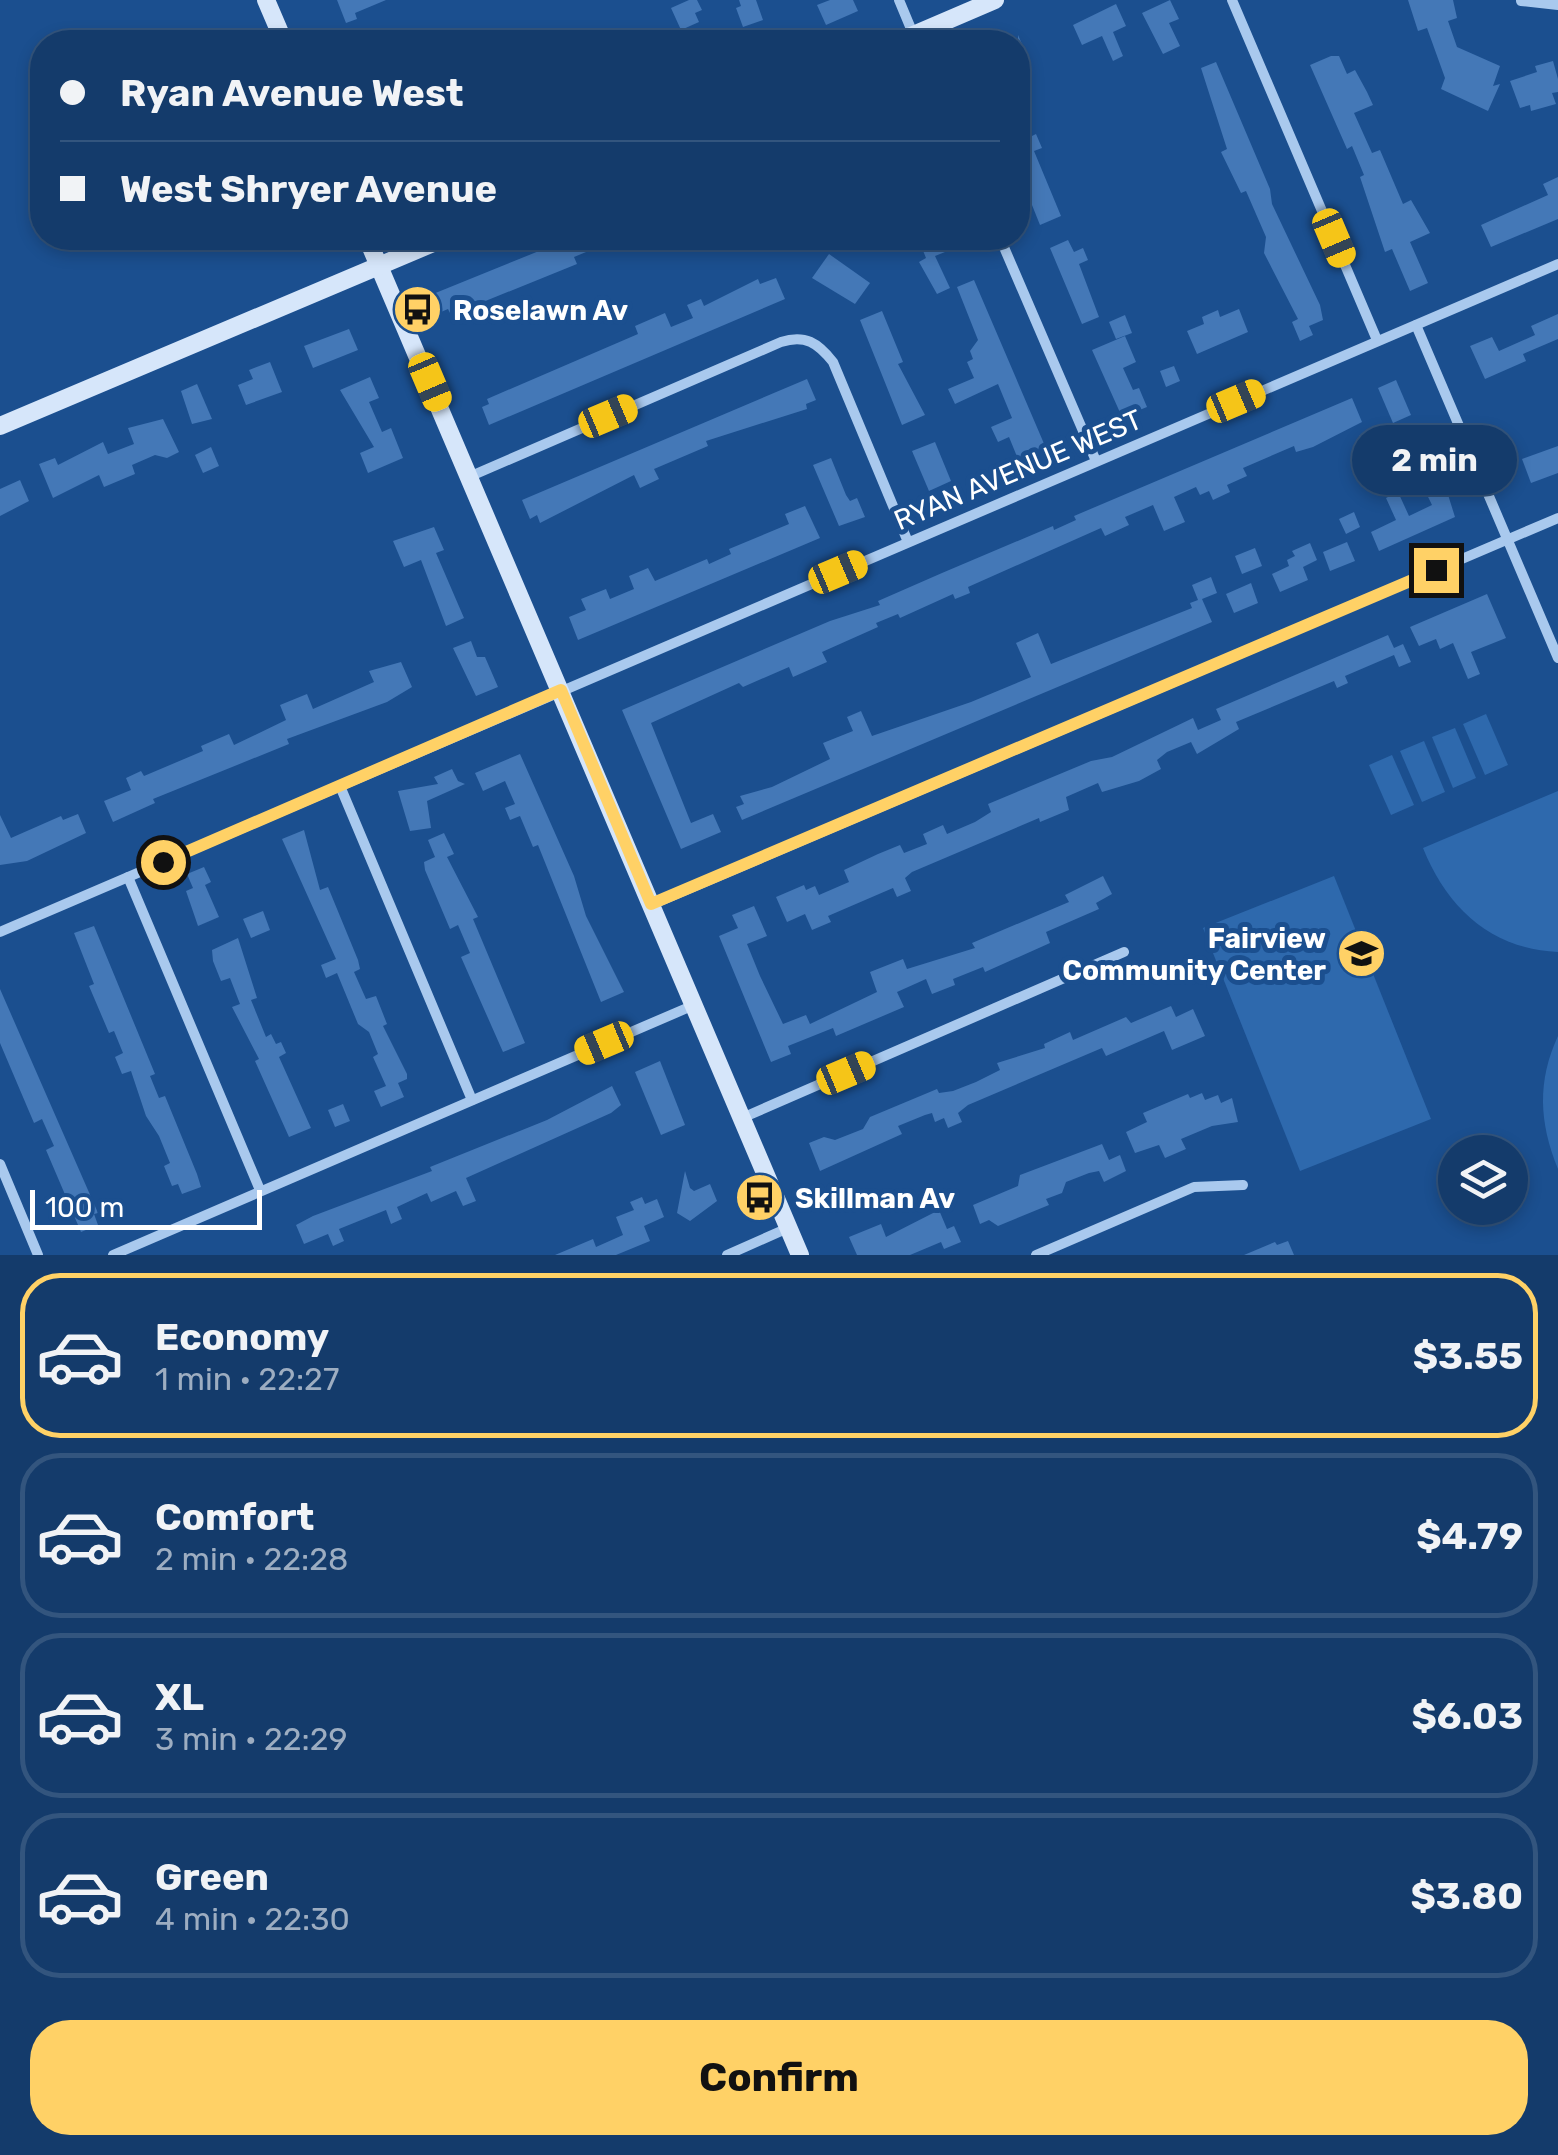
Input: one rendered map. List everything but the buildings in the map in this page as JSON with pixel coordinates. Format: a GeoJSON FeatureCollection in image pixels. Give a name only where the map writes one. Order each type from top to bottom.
{"type":"FeatureCollection","features":[{"type":"Feature","properties":{"kind":"street"},"geometry":{"type":"LineString","coordinates":[[266,0],[279,30]]}},
{"type":"Feature","properties":{"kind":"street"},"geometry":{"type":"LineString","coordinates":[[899,0],[906,30]]}},
{"type":"Feature","properties":{"kind":"street"},"geometry":{"type":"LineString","coordinates":[[931,30],[996,0]]}},
{"type":"Feature","properties":{"kind":"street"},"geometry":{"type":"LineString","coordinates":[[1232,0],[1377,340]]}},
{"type":"Feature","properties":{"kind":"street"},"geometry":{"type":"LineString","coordinates":[[1520,1],[1558,5]]}},
{"type":"Feature","properties":{"kind":"street"},"geometry":{"type":"LineString","coordinates":[[373,250],[800,1255]]}},
{"type":"Feature","properties":{"kind":"street"},"geometry":{"type":"LineString","coordinates":[[0,426],[417,250]]}},
{"type":"Feature","properties":{"kind":"street"},"geometry":{"type":"LineString","coordinates":[[1005,250],[1096,461]]}},
{"type":"Feature","properties":{"kind":"street","name":"RYAN AVENUE WEST"},"geometry":{"type":"LineString","coordinates":[[0,932],[1558,264]]}},
{"type":"Feature","properties":{"kind":"street"},"geometry":{"type":"LineString","coordinates":[[1416,324],[1558,658]]}},
{"type":"Feature","properties":{"kind":"street"},"geometry":{"type":"LineString","coordinates":[[470,476],[780,342],[804,339],[815,343],[833,362],[908,542]]}},
{"type":"Feature","properties":{"kind":"street"},"geometry":{"type":"LineString","coordinates":[[651,904],[1558,518]]}},
{"type":"Feature","properties":{"kind":"street"},"geometry":{"type":"LineString","coordinates":[[340,786],[472,1100]]}},
{"type":"Feature","properties":{"kind":"street"},"geometry":{"type":"LineString","coordinates":[[128,877],[260,1190]]}},
{"type":"Feature","properties":{"kind":"street"},"geometry":{"type":"LineString","coordinates":[[742,1118],[1124,952]]}},
{"type":"Feature","properties":{"kind":"street"},"geometry":{"type":"LineString","coordinates":[[113,1255],[694,1005]]}},
{"type":"Feature","properties":{"kind":"street"},"geometry":{"type":"LineString","coordinates":[[0,1164],[38,1255]]}},
{"type":"Feature","properties":{"kind":"street"},"geometry":{"type":"LineString","coordinates":[[1036,1255],[1194,1188],[1243,1184]]}},
{"type":"Feature","properties":{"kind":"street"},"geometry":{"type":"LineString","coordinates":[[727,1255],[788,1228]]}},
{"type":"Feature","properties":{"kind":"shaded area"},"geometry":{"type":"Polygon","coordinates":[[[1486,714],[1508,765],[1485,775],[1463,724],[1486,714]]]}},
{"type":"Feature","properties":{"kind":"shaded area"},"geometry":{"type":"Polygon","coordinates":[[[1455,728],[1476,778],[1453,788],[1432,737],[1455,728]]]}},
{"type":"Feature","properties":{"kind":"shaded area"},"geometry":{"type":"Polygon","coordinates":[[[1424,741],[1445,792],[1422,802],[1400,751],[1424,741]]]}},
{"type":"Feature","properties":{"kind":"shaded area"},"geometry":{"type":"Polygon","coordinates":[[[1392,755],[1414,805],[1391,815],[1369,765],[1392,755]]]}},
{"type":"Feature","properties":{"kind":"shaded area"},"geometry":{"type":"Polygon","coordinates":[[[1558,791],[1558,952],[1512,943],[1474,921],[1445,889],[1423,848],[1558,791]]]}},
{"type":"Feature","properties":{"kind":"shaded area"},"geometry":{"type":"Polygon","coordinates":[[[1334,876],[1431,1119],[1300,1171],[1203,928],[1334,876]]]}},
{"type":"Feature","properties":{"kind":"shaded area"},"geometry":{"type":"Polygon","coordinates":[[[1558,1036],[1558,1169],[1547,1135],[1543,1102],[1546,1069],[1558,1036]]]}},
{"type":"Feature","properties":{"kind":"place","name":"Roselawn Av"},"geometry":{"type":"Point","coordinates":[418,310]}},
{"type":"Feature","properties":{"kind":"place","name":"Fairview Community Center"},"geometry":{"type":"Point","coordinates":[1361,954]}},
{"type":"Feature","properties":{"kind":"place","name":"Skillman Av"},"geometry":{"type":"Point","coordinates":[760,1198]}},
{"type":"Feature","properties":{"kind":"route"},"geometry":{"type":"LineString","coordinates":[[163,862],[561,690],[651,904],[1436,570]]}}]}
